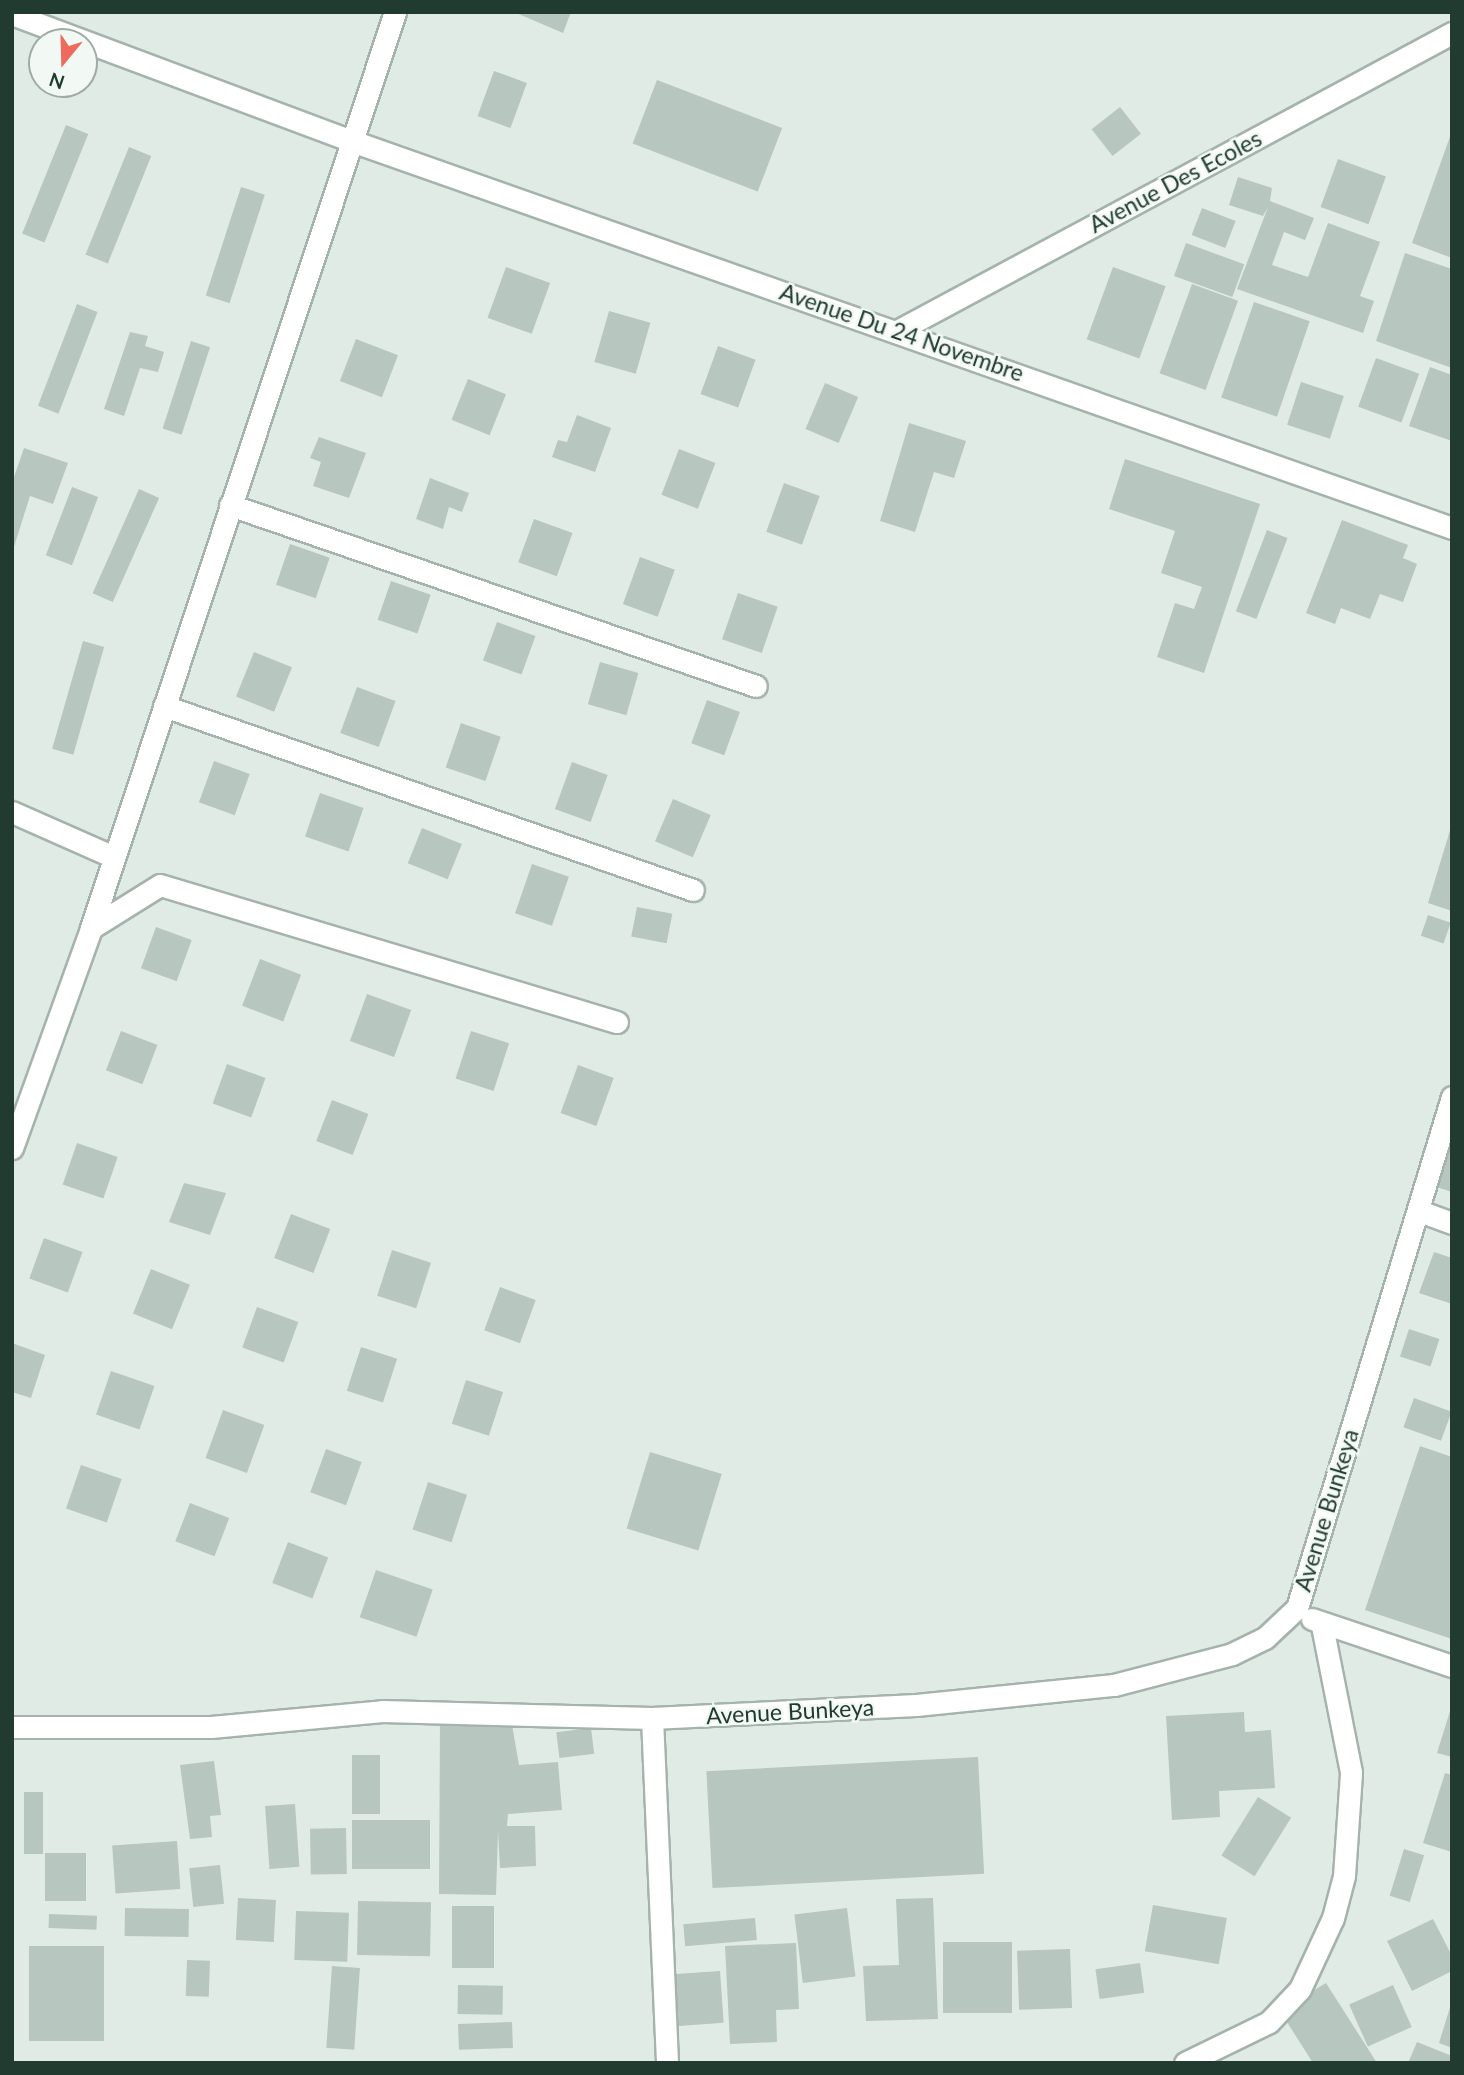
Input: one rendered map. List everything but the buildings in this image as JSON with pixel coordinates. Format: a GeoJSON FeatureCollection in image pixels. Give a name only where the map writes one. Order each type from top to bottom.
{"type":"FeatureCollection","features":[{"type":"Feature","properties":{"kind":"street"},"geometry":{"type":"LineString","coordinates":[[12,1148],[91,928],[349,140],[395,12]]}},
{"type":"Feature","properties":{"kind":"street","name":"Avenue Du 24 Novembre"},"geometry":{"type":"LineString","coordinates":[[12,14],[349,140],[899,330],[1452,528]]}},
{"type":"Feature","properties":{"kind":"street","name":"Avenue Des Ecoles"},"geometry":{"type":"LineString","coordinates":[[899,330],[1452,33]]}},
{"type":"Feature","properties":{"kind":"street"},"geometry":{"type":"LineString","coordinates":[[230,505],[756,686]]}},
{"type":"Feature","properties":{"kind":"street"},"geometry":{"type":"LineString","coordinates":[[164,706],[694,890]]}},
{"type":"Feature","properties":{"kind":"street"},"geometry":{"type":"LineString","coordinates":[[12,812],[114,857]]}},
{"type":"Feature","properties":{"kind":"street"},"geometry":{"type":"LineString","coordinates":[[91,928],[160,885],[617,1022]]}},
{"type":"Feature","properties":{"kind":"street","name":"Avenue Bunkeya"},"geometry":{"type":"LineString","coordinates":[[12,1727],[211,1727],[382,1711],[652,1718],[916,1706],[1114,1685],[1233,1654],[1265,1639],[1297,1608],[1422,1212],[1452,1097]]}},
{"type":"Feature","properties":{"kind":"street"},"geometry":{"type":"LineString","coordinates":[[1422,1212],[1452,1223]]}},
{"type":"Feature","properties":{"kind":"street"},"geometry":{"type":"LineString","coordinates":[[1297,1608],[1322,1626],[1452,1667]]}},
{"type":"Feature","properties":{"kind":"street"},"geometry":{"type":"LineString","coordinates":[[1185,2063],[1269,2022],[1300,1989],[1333,1918],[1344,1875],[1350,1772],[1322,1626]]}},
{"type":"Feature","properties":{"kind":"street"},"geometry":{"type":"LineString","coordinates":[[652,1718],[667,2063]]}}]}
